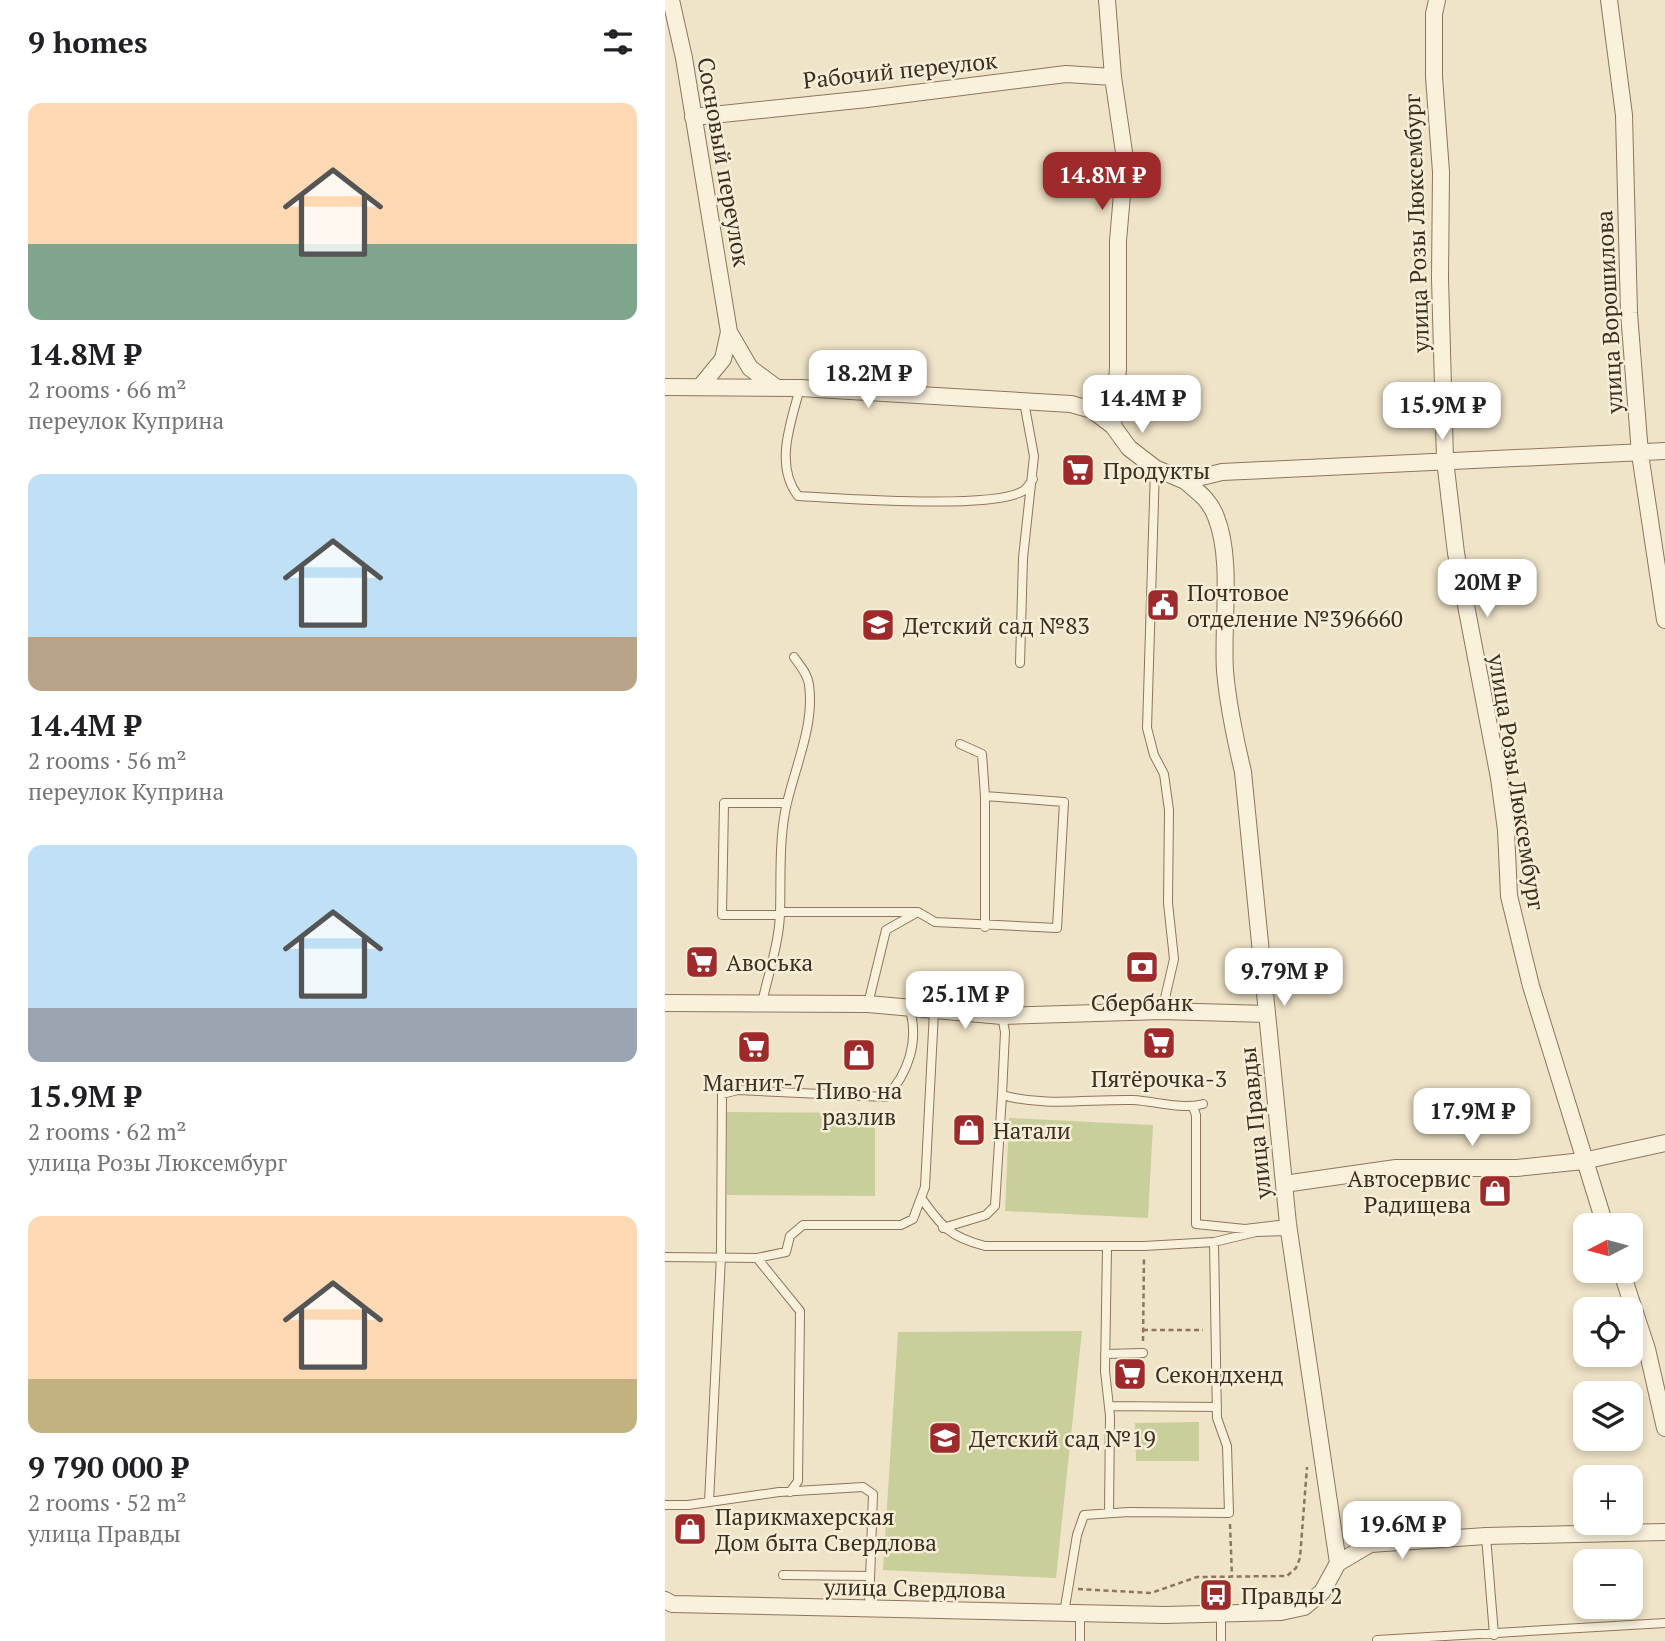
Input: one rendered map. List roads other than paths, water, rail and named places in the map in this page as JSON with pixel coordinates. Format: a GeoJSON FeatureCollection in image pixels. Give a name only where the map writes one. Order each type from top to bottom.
{"type":"FeatureCollection","features":[{"type":"Feature","properties":{"kind":"street","name":"Сосновый переулок"},"geometry":{"type":"LineString","coordinates":[[671,0],[729,332],[750,368],[777,388]]}},
{"type":"Feature","properties":{"kind":"street"},"geometry":{"type":"LineString","coordinates":[[1107,0],[1113,77],[1125,159],[1118,241],[1118,368],[1113,426]]}},
{"type":"Feature","properties":{"kind":"street","name":"улица Розы Люксембург"},"geometry":{"type":"LineString","coordinates":[[1437,0],[1434,14],[1434,77],[1441,172],[1440,278],[1445,460],[1456,553],[1504,817],[1509,895],[1531,986],[1601,1213]]}},
{"type":"Feature","properties":{"kind":"street","name":"улица Ворошилова"},"geometry":{"type":"LineString","coordinates":[[1609,0],[1624,115],[1629,313],[1640,454],[1665,620]]}},
{"type":"Feature","properties":{"kind":"street","name":"Рабочий переулок"},"geometry":{"type":"LineString","coordinates":[[693,117],[1066,74],[1113,77]]}},
{"type":"Feature","properties":{"kind":"street","name":"Сосновый переулок"},"geometry":{"type":"LineString","coordinates":[[700,387],[723,359],[729,332]]}},
{"type":"Feature","properties":{"kind":"street"},"geometry":{"type":"LineString","coordinates":[[665,387],[800,388],[1071,404],[1092,410],[1113,426],[1129,448],[1155,468],[1185,481],[1223,472],[1665,451]]}},
{"type":"Feature","properties":{"kind":"street"},"geometry":{"type":"LineString","coordinates":[[665,398],[683,387]]}},
{"type":"Feature","properties":{"kind":"street","name":"улица Правды"},"geometry":{"type":"LineString","coordinates":[[1185,481],[1206,499],[1217,518],[1223,556],[1225,671],[1231,720],[1243,772],[1288,1227],[1336,1534],[1338,1563]]}},
{"type":"Feature","properties":{"kind":"street"},"geometry":{"type":"LineString","coordinates":[[665,1003],[868,1004],[910,1010],[1002,1016],[1162,1012],[1266,1014]]}},
{"type":"Feature","properties":{"kind":"street"},"geometry":{"type":"LineString","coordinates":[[1284,1184],[1396,1168],[1517,1168],[1583,1161],[1665,1143]]}},
{"type":"Feature","properties":{"kind":"street"},"geometry":{"type":"LineString","coordinates":[[1625,1283],[1647,1349],[1665,1428]]}},
{"type":"Feature","properties":{"kind":"street"},"geometry":{"type":"LineString","coordinates":[[1336,1534],[1347,1542],[1370,1545],[1486,1536],[1665,1532]]}},
{"type":"Feature","properties":{"kind":"street"},"geometry":{"type":"LineString","coordinates":[[1338,1563],[1370,1545]]}},
{"type":"Feature","properties":{"kind":"street","name":"улица Свердлова"},"geometry":{"type":"LineString","coordinates":[[665,1600],[684,1604],[869,1610],[1165,1615],[1281,1612],[1304,1607],[1322,1592],[1338,1563]]}},
{"type":"Feature","properties":{"kind":"lane"},"geometry":{"type":"LineString","coordinates":[[800,388],[786,441],[788,483],[798,496],[888,500],[995,499],[1024,491],[1033,479]]}},
{"type":"Feature","properties":{"kind":"lane"},"geometry":{"type":"LineString","coordinates":[[1020,663],[1023,558],[1034,456],[1024,402]]}},
{"type":"Feature","properties":{"kind":"lane"},"geometry":{"type":"LineString","coordinates":[[1155,468],[1147,728],[1154,754],[1164,774],[1169,810],[1168,903],[1174,959],[1162,1012]]}},
{"type":"Feature","properties":{"kind":"lane"},"geometry":{"type":"LineString","coordinates":[[762,1003],[780,914],[778,862],[787,803],[804,742],[809,703],[809,684],[794,657]]}},
{"type":"Feature","properties":{"kind":"lane"},"geometry":{"type":"LineString","coordinates":[[960,744],[982,754],[985,796],[985,927]]}},
{"type":"Feature","properties":{"kind":"lane"},"geometry":{"type":"LineString","coordinates":[[787,803],[724,803],[722,915],[918,912],[935,922],[985,927],[1057,928],[1064,802],[985,796]]}},
{"type":"Feature","properties":{"kind":"lane"},"geometry":{"type":"LineString","coordinates":[[868,1004],[887,930],[918,912]]}},
{"type":"Feature","properties":{"kind":"lane"},"geometry":{"type":"LineString","coordinates":[[709,1502],[721,1256],[722,1094],[738,1090],[886,1097],[909,1065],[914,1023],[910,1010]]}},
{"type":"Feature","properties":{"kind":"lane"},"geometry":{"type":"LineString","coordinates":[[665,1257],[757,1258],[786,1252],[790,1236],[803,1225],[901,1225],[913,1219],[922,1199],[930,1135],[934,1011]]}},
{"type":"Feature","properties":{"kind":"lane"},"geometry":{"type":"LineString","coordinates":[[943,1228],[986,1214],[995,1206],[1005,1032],[1002,1016]]}},
{"type":"Feature","properties":{"kind":"lane"},"geometry":{"type":"LineString","coordinates":[[1002,1095],[1028,1103],[1134,1100],[1193,1107],[1203,1104]]}},
{"type":"Feature","properties":{"kind":"lane"},"geometry":{"type":"LineString","coordinates":[[1193,1107],[1196,1115],[1196,1224],[1245,1228],[1288,1227]]}},
{"type":"Feature","properties":{"kind":"lane"},"geometry":{"type":"LineString","coordinates":[[922,1199],[943,1228],[963,1241],[985,1246],[1144,1247],[1214,1242],[1288,1227]]}},
{"type":"Feature","properties":{"kind":"lane"},"geometry":{"type":"LineString","coordinates":[[1080,1641],[1068,1588],[1077,1535],[1084,1515],[1229,1513],[1227,1446],[1217,1418],[1214,1242]]}},
{"type":"Feature","properties":{"kind":"lane"},"geometry":{"type":"LineString","coordinates":[[1107,1248],[1105,1354],[1109,1406],[1109,1513]]}},
{"type":"Feature","properties":{"kind":"lane"},"geometry":{"type":"LineString","coordinates":[[757,1258],[795,1303],[800,1311],[802,1325],[798,1481],[790,1492]]}},
{"type":"Feature","properties":{"kind":"lane"},"geometry":{"type":"LineString","coordinates":[[1105,1354],[1143,1353]]}},
{"type":"Feature","properties":{"kind":"lane"},"geometry":{"type":"LineString","coordinates":[[1109,1406],[1217,1407]]}},
{"type":"Feature","properties":{"kind":"lane"},"geometry":{"type":"LineString","coordinates":[[665,1505],[863,1487],[873,1494],[869,1610]]}},
{"type":"Feature","properties":{"kind":"lane"},"geometry":{"type":"LineString","coordinates":[[1486,1536],[1494,1635]]}},
{"type":"Feature","properties":{"kind":"lane"},"geometry":{"type":"LineString","coordinates":[[783,1574],[870,1576]]}},
{"type":"Feature","properties":{"kind":"lane"},"geometry":{"type":"LineString","coordinates":[[1221,1615],[1221,1641]]}},
{"type":"Feature","properties":{"kind":"lane"},"geometry":{"type":"LineString","coordinates":[[1377,1640],[1665,1623]]}},
{"type":"Feature","properties":{"kind":"place","name":"Продукты"},"geometry":{"type":"Point","coordinates":[1078,470]}},
{"type":"Feature","properties":{"kind":"place","name":"Почтовое отделение №396660"},"geometry":{"type":"Point","coordinates":[1163,605]}},
{"type":"Feature","properties":{"kind":"place","name":"Детский сад №83"},"geometry":{"type":"Point","coordinates":[878,625]}},
{"type":"Feature","properties":{"kind":"place","name":"Авоська"},"geometry":{"type":"Point","coordinates":[702,962]}},
{"type":"Feature","properties":{"kind":"place","name":"Сбербанк"},"geometry":{"type":"Point","coordinates":[1142,967]}},
{"type":"Feature","properties":{"kind":"place","name":"Пятёрочка-3"},"geometry":{"type":"Point","coordinates":[1159,1043]}},
{"type":"Feature","properties":{"kind":"place","name":"Магнит-7"},"geometry":{"type":"Point","coordinates":[754,1047]}},
{"type":"Feature","properties":{"kind":"place","name":"Пиво на разлив"},"geometry":{"type":"Point","coordinates":[859,1055]}},
{"type":"Feature","properties":{"kind":"place","name":"Натали"},"geometry":{"type":"Point","coordinates":[969,1130]}},
{"type":"Feature","properties":{"kind":"place","name":"Автосервис Радищева"},"geometry":{"type":"Point","coordinates":[1495,1191]}},
{"type":"Feature","properties":{"kind":"place","name":"Секондхенд"},"geometry":{"type":"Point","coordinates":[1130,1374]}},
{"type":"Feature","properties":{"kind":"place","name":"Детский сад №19"},"geometry":{"type":"Point","coordinates":[945,1438]}},
{"type":"Feature","properties":{"kind":"place","name":"Парикмахерская Дом быта Свердлова"},"geometry":{"type":"Point","coordinates":[690,1529]}},
{"type":"Feature","properties":{"kind":"place","name":"Правды 2"},"geometry":{"type":"Point","coordinates":[1216,1595]}}]}
